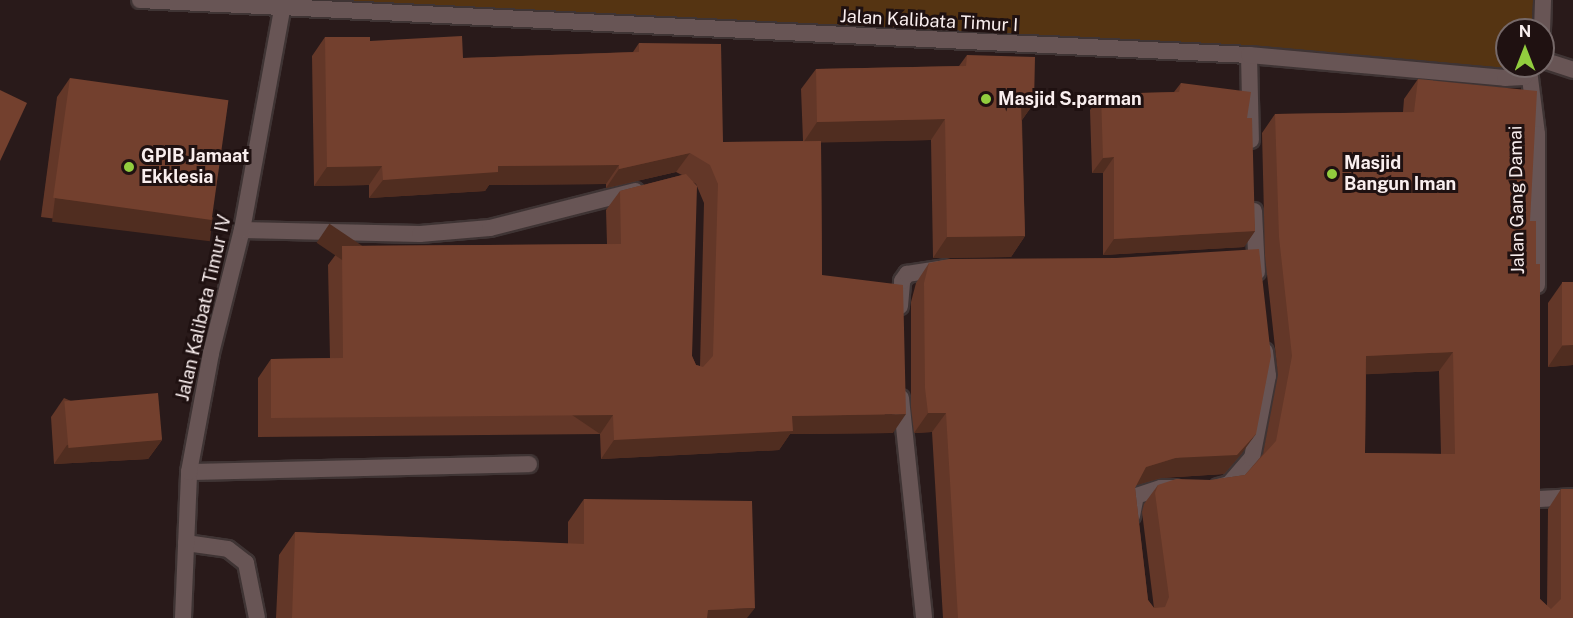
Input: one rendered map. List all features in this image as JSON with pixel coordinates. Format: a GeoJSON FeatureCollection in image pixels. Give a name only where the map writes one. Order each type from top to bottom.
{"type":"FeatureCollection","features":[{"type":"Feature","properties":{"kind":"street","name":"Jalan Kalibata Timur I"},"geometry":{"type":"LineString","coordinates":[[140,0],[282,9],[1249,55],[1495,77]]}},
{"type":"Feature","properties":{"kind":"street"},"geometry":{"type":"LineString","coordinates":[[1542,18],[1543,0]]}},
{"type":"Feature","properties":{"kind":"street","name":"Jalan Kalibata Timur IV"},"geometry":{"type":"LineString","coordinates":[[183,618],[189,472],[211,353],[242,230],[282,9]]}},
{"type":"Feature","properties":{"kind":"street"},"geometry":{"type":"LineString","coordinates":[[1249,55],[1252,153]]}},
{"type":"Feature","properties":{"kind":"street"},"geometry":{"type":"LineString","coordinates":[[1555,64],[1573,70]]}},
{"type":"Feature","properties":{"kind":"street","name":"Jalan Gang Damai"},"geometry":{"type":"LineString","coordinates":[[1532,78],[1537,134],[1537,299]]}},
{"type":"Feature","properties":{"kind":"street"},"geometry":{"type":"LineString","coordinates":[[242,230],[420,234],[490,228],[655,186]]}},
{"type":"Feature","properties":{"kind":"street"},"geometry":{"type":"LineString","coordinates":[[1253,188],[1250,258],[1259,293]]}},
{"type":"Feature","properties":{"kind":"street"},"geometry":{"type":"LineString","coordinates":[[900,324],[902,281],[907,274],[957,268]]}},
{"type":"Feature","properties":{"kind":"street"},"geometry":{"type":"LineString","coordinates":[[1134,535],[1131,511],[1136,496],[1161,488],[1196,489],[1228,484],[1252,458],[1268,376],[1263,329]]}},
{"type":"Feature","properties":{"kind":"street"},"geometry":{"type":"LineString","coordinates":[[901,378],[924,618]]}},
{"type":"Feature","properties":{"kind":"street"},"geometry":{"type":"LineString","coordinates":[[189,472],[529,464]]}},
{"type":"Feature","properties":{"kind":"street"},"geometry":{"type":"LineString","coordinates":[[1538,523],[1538,493],[1573,497]]}},
{"type":"Feature","properties":{"kind":"street"},"geometry":{"type":"LineString","coordinates":[[186,543],[228,549],[246,562],[257,618]]}},
{"type":"Feature","properties":{"kind":"shaded area"},"geometry":{"type":"Polygon","coordinates":[[[244,0],[1542,0],[1541,18],[1495,18],[1495,77],[244,0]]]}},
{"type":"Feature","properties":{"kind":"building"},"geometry":{"type":"Polygon","coordinates":[[[462,36],[463,58],[639,52],[639,43],[721,44],[723,142],[821,141],[822,275],[903,285],[906,414],[792,416],[793,431],[614,440],[613,415],[271,418],[271,359],[343,358],[342,246],[621,244],[620,191],[686,174],[697,186],[692,356],[696,365],[703,367],[713,356],[718,184],[710,165],[690,153],[619,169],[619,165],[498,166],[498,172],[383,180],[382,166],[327,167],[325,37],[370,37],[370,41],[462,36]]]}},
{"type":"Feature","properties":{"kind":"building"},"geometry":{"type":"Polygon","coordinates":[[[967,55],[1035,57],[1034,103],[1021,103],[1025,236],[947,237],[945,119],[817,122],[816,69],[966,66],[967,55]]]}},
{"type":"Feature","properties":{"kind":"building","name":"GPIB Jamaat Ekklesia"},"geometry":{"type":"Polygon","coordinates":[[[70,78],[228,100],[212,220],[53,198],[70,78]]]}},
{"type":"Feature","properties":{"kind":"building"},"geometry":{"type":"Polygon","coordinates":[[[1418,79],[1537,91],[1530,221],[1536,221],[1536,264],[1540,264],[1540,599],[1551,609],[1561,599],[1561,489],[1573,489],[1573,618],[958,618],[946,413],[928,413],[925,388],[924,283],[929,263],[949,259],[1116,258],[1259,249],[1271,356],[1256,434],[1237,455],[1175,458],[1146,467],[1135,488],[1148,600],[1154,608],[1165,607],[1169,597],[1155,493],[1158,485],[1176,479],[1211,480],[1245,475],[1276,441],[1292,356],[1279,237],[1275,114],[1414,112],[1418,79]],[[1453,352],[1366,356],[1365,453],[1455,454],[1453,352]]]}},
{"type":"Feature","properties":{"kind":"building"},"geometry":{"type":"Polygon","coordinates":[[[1181,83],[1251,92],[1247,118],[1252,118],[1255,231],[1114,239],[1114,157],[1103,158],[1101,94],[1179,92],[1181,83]]]}},
{"type":"Feature","properties":{"kind":"building"},"geometry":{"type":"Polygon","coordinates":[[[0,90],[27,103],[0,161],[0,90]]]}},
{"type":"Feature","properties":{"kind":"building"},"geometry":{"type":"Polygon","coordinates":[[[1562,282],[1573,282],[1573,345],[1562,345],[1562,282]]]}},
{"type":"Feature","properties":{"kind":"building"},"geometry":{"type":"Polygon","coordinates":[[[158,393],[162,440],[68,448],[64,401],[158,393]]]}},
{"type":"Feature","properties":{"kind":"building"},"geometry":{"type":"Polygon","coordinates":[[[584,499],[752,501],[755,608],[708,610],[707,618],[292,618],[295,532],[584,544],[584,499]]]}},
{"type":"Feature","properties":{"kind":"place","name":"Masjid S.parman"},"geometry":{"type":"Point","coordinates":[986,99]}},
{"type":"Feature","properties":{"kind":"place","name":"GPIB Jamaat Ekklesia"},"geometry":{"type":"Point","coordinates":[129,167]}},
{"type":"Feature","properties":{"kind":"place","name":"Masjid Bangun Iman"},"geometry":{"type":"Point","coordinates":[1332,174]}}]}
